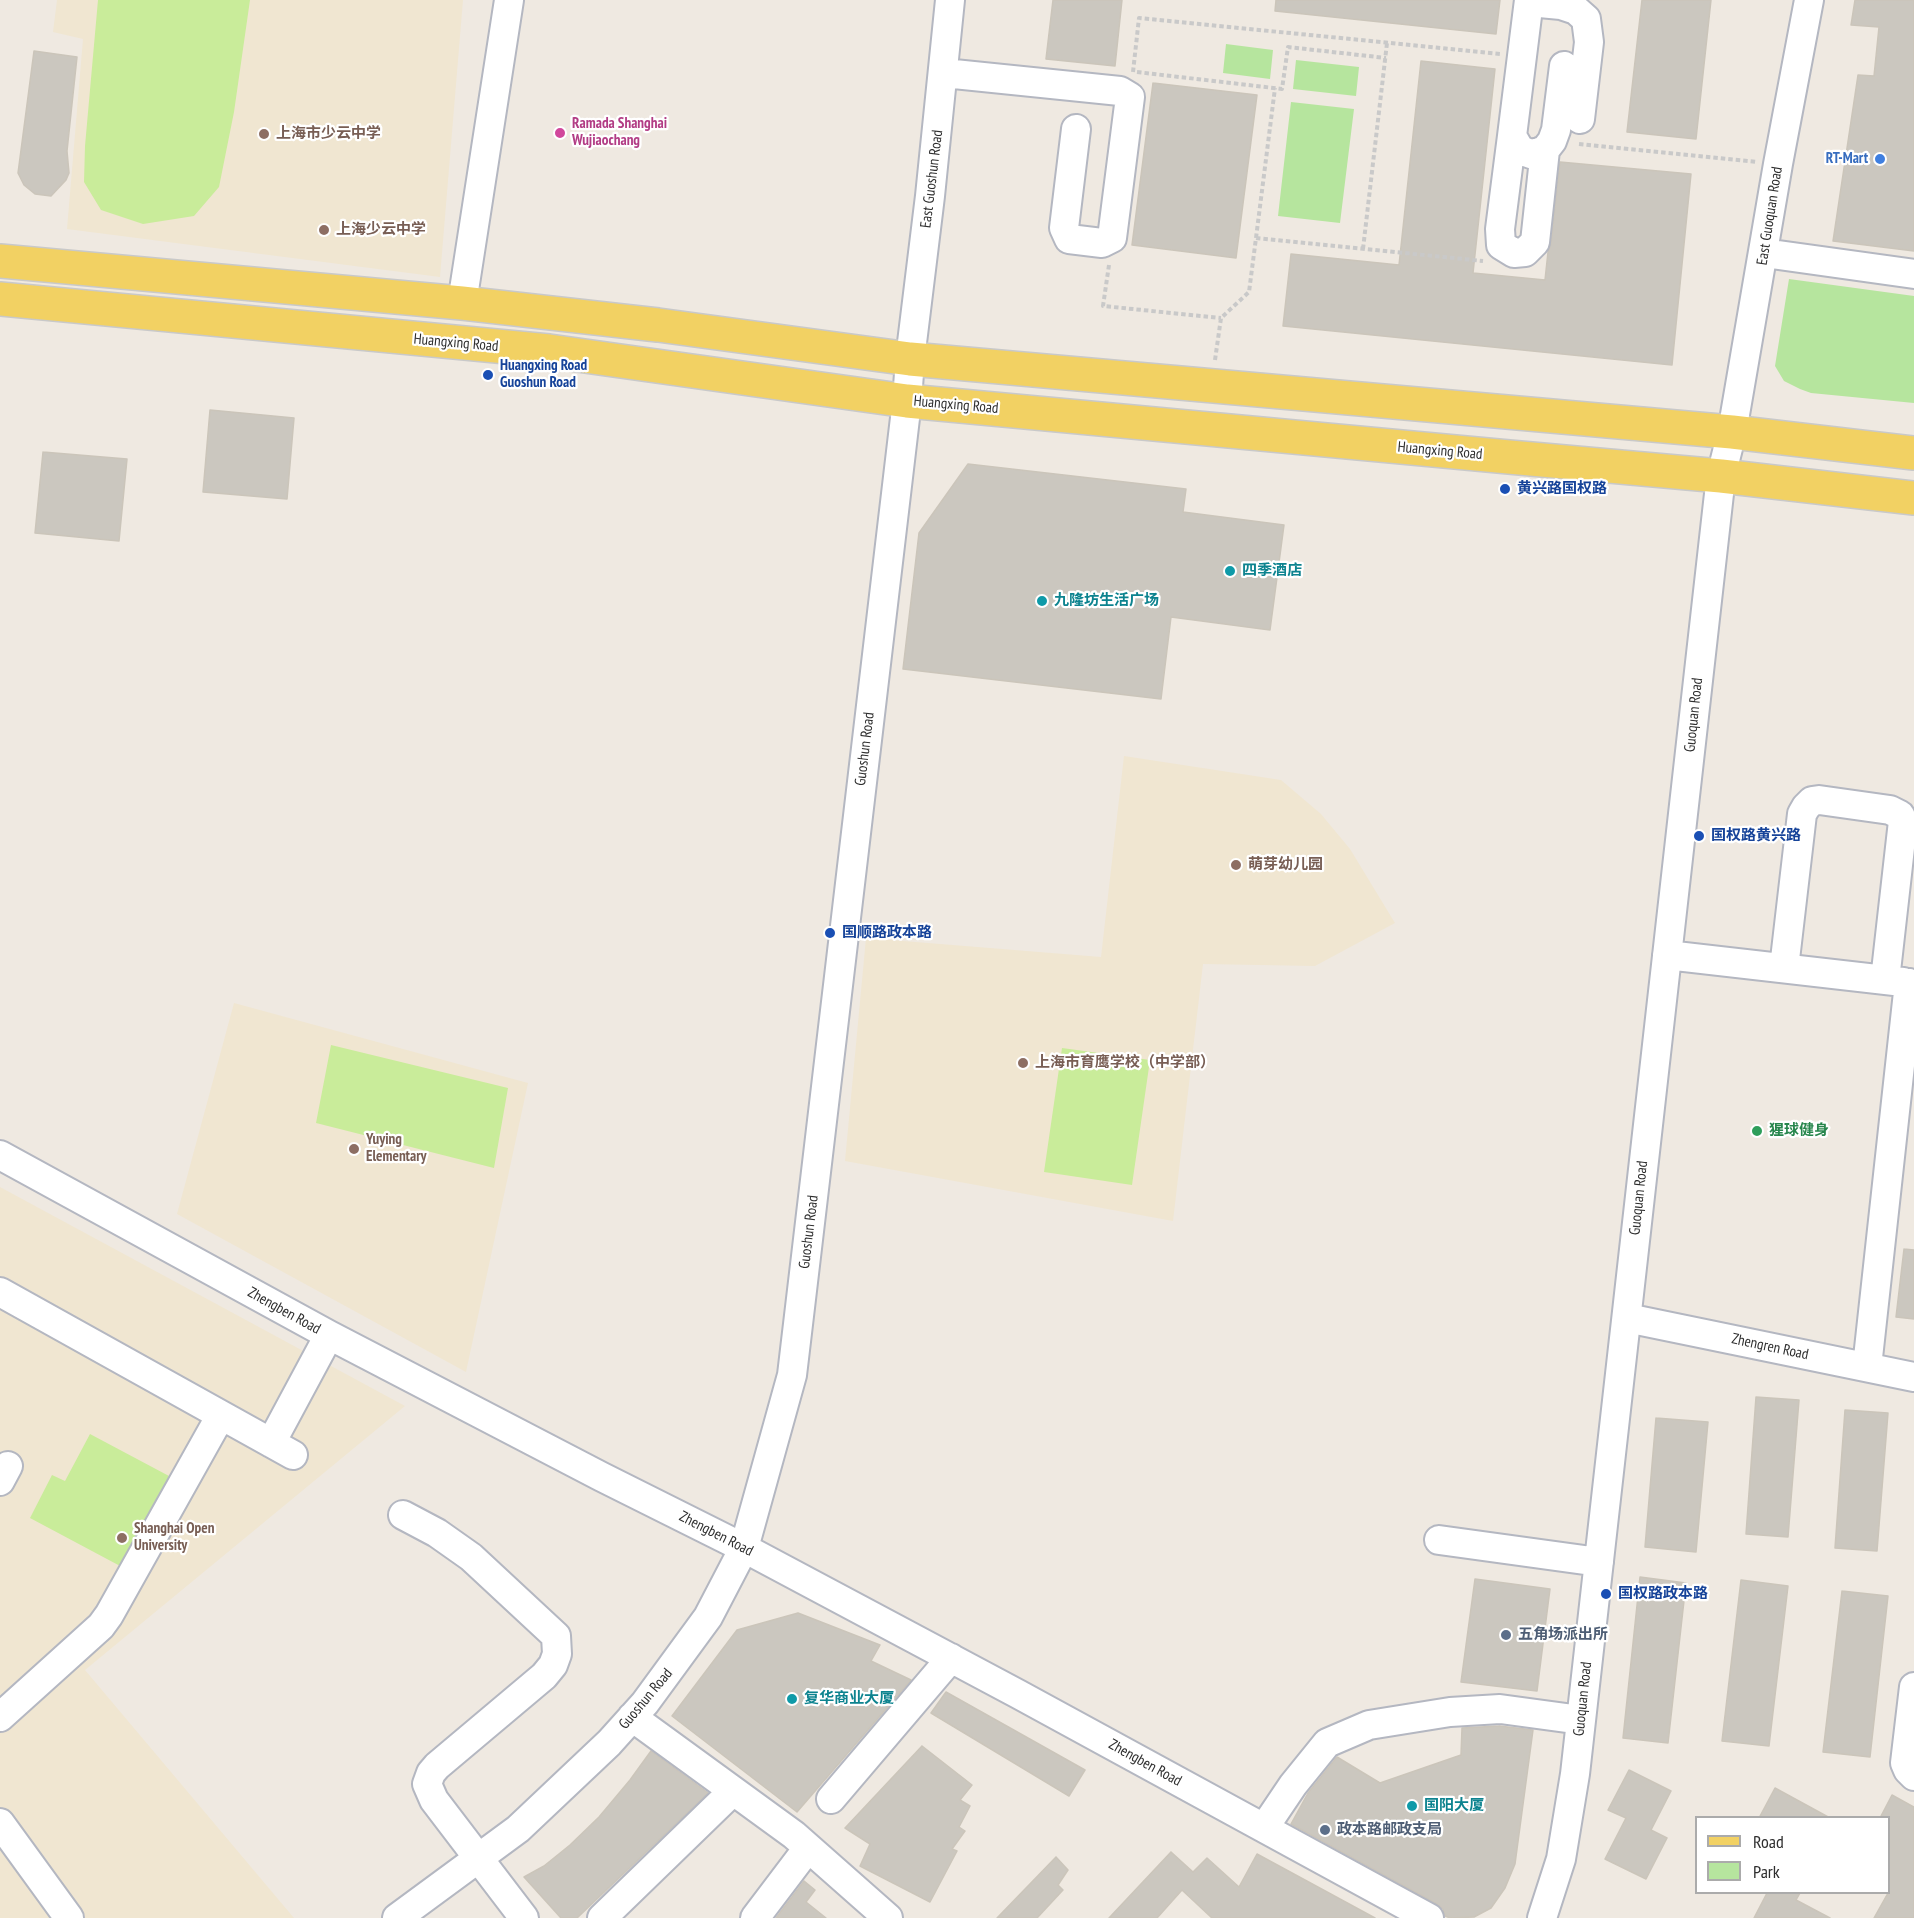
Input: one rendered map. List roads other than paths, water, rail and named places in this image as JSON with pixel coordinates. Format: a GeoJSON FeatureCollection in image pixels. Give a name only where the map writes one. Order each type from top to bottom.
{"type":"FeatureCollection","features":[{"type":"Feature","properties":{"kind":"main road"},"geometry":{"type":"LineString","coordinates":[[0,261],[462,303],[658,325],[910,358],[1732,432],[1914,453]]}},
{"type":"Feature","properties":{"kind":"main road","name":"Huangxing Road"},"geometry":{"type":"LineString","coordinates":[[0,298],[549,351],[908,401],[1721,476],[1914,498]]}},
{"type":"Feature","properties":{"kind":"street"},"geometry":{"type":"LineString","coordinates":[[462,303],[509,0]]}},
{"type":"Feature","properties":{"kind":"street","name":"East Guoshun Road"},"geometry":{"type":"LineString","coordinates":[[908,401],[910,358],[944,73],[950,0]]}},
{"type":"Feature","properties":{"kind":"street","name":"East Guoquan Road"},"geometry":{"type":"LineString","coordinates":[[1721,476],[1732,432],[1809,0]]}},
{"type":"Feature","properties":{"kind":"street"},"geometry":{"type":"LineString","coordinates":[[1564,66],[1556,130],[1548,145],[1535,242],[1526,252],[1514,253],[1501,245],[1500,237],[1529,1],[1561,5],[1576,10],[1586,19],[1590,42],[1580,119]]}},
{"type":"Feature","properties":{"kind":"street"},"geometry":{"type":"LineString","coordinates":[[944,73],[1120,91],[1131,84],[1113,238],[1102,243],[1069,239],[1064,228],[1076,129]]}},
{"type":"Feature","properties":{"kind":"street"},"geometry":{"type":"LineString","coordinates":[[1512,136],[1520,150],[1531,154],[1548,145]]}},
{"type":"Feature","properties":{"kind":"street"},"geometry":{"type":"LineString","coordinates":[[1764,253],[1914,274]]}},
{"type":"Feature","properties":{"kind":"street","name":"Guoshun Road"},"geometry":{"type":"LineString","coordinates":[[397,1918],[518,1828],[609,1743],[671,1669],[708,1617],[744,1548],[792,1375],[908,401]]}},
{"type":"Feature","properties":{"kind":"street","name":"Guoquan Road"},"geometry":{"type":"LineString","coordinates":[[1542,1918],[1561,1859],[1575,1774],[1610,1482],[1721,476]]}},
{"type":"Feature","properties":{"kind":"street"},"geometry":{"type":"LineString","coordinates":[[1784,968],[1802,814],[1806,807],[1812,801],[1819,800],[1890,810],[1900,815],[1903,821],[1903,982],[1867,1367]]}},
{"type":"Feature","properties":{"kind":"street"},"geometry":{"type":"LineString","coordinates":[[1667,955],[1903,982]]}},
{"type":"Feature","properties":{"kind":"street","name":"Zhengben Road"},"geometry":{"type":"LineString","coordinates":[[0,1155],[329,1335],[744,1548],[951,1658],[1429,1918]]}},
{"type":"Feature","properties":{"kind":"street"},"geometry":{"type":"LineString","coordinates":[[0,1292],[282,1449],[329,1335]]}},
{"type":"Feature","properties":{"kind":"street","name":"Zhengren Road"},"geometry":{"type":"LineString","coordinates":[[1627,1318],[1914,1377]]}},
{"type":"Feature","properties":{"kind":"street"},"geometry":{"type":"LineString","coordinates":[[0,1717],[101,1626],[221,1415]]}},
{"type":"Feature","properties":{"kind":"street"},"geometry":{"type":"LineString","coordinates":[[403,1515],[437,1533],[471,1557],[556,1636],[557,1654],[553,1665],[544,1676],[437,1766],[428,1779],[429,1791],[434,1800],[524,1918]]}},
{"type":"Feature","properties":{"kind":"street"},"geometry":{"type":"LineString","coordinates":[[1439,1540],[1599,1562]]}},
{"type":"Feature","properties":{"kind":"street"},"geometry":{"type":"LineString","coordinates":[[831,1799],[951,1658]]}},
{"type":"Feature","properties":{"kind":"street"},"geometry":{"type":"LineString","coordinates":[[1914,1687],[1905,1763],[1914,1776]]}},
{"type":"Feature","properties":{"kind":"street"},"geometry":{"type":"LineString","coordinates":[[1264,1828],[1293,1785],[1327,1743],[1369,1725],[1450,1712],[1500,1709],[1581,1720]]}},
{"type":"Feature","properties":{"kind":"street"},"geometry":{"type":"LineString","coordinates":[[632,1717],[794,1835],[888,1918]]}},
{"type":"Feature","properties":{"kind":"street"},"geometry":{"type":"LineString","coordinates":[[602,1918],[734,1791]]}},
{"type":"Feature","properties":{"kind":"street"},"geometry":{"type":"LineString","coordinates":[[0,1823],[69,1918]]}},
{"type":"Feature","properties":{"kind":"street"},"geometry":{"type":"LineString","coordinates":[[755,1918],[808,1848]]}},
{"type":"Feature","properties":{"kind":"place","name":"Ramada Shanghai Wujiaochang"},"geometry":{"type":"Point","coordinates":[560,133]}},
{"type":"Feature","properties":{"kind":"place","name":"上海市少云中学"},"geometry":{"type":"Point","coordinates":[264,134]}},
{"type":"Feature","properties":{"kind":"place","name":"RT-Mart"},"geometry":{"type":"Point","coordinates":[1880,159]}},
{"type":"Feature","properties":{"kind":"place","name":"上海少云中学"},"geometry":{"type":"Point","coordinates":[324,230]}},
{"type":"Feature","properties":{"kind":"place","name":"Huangxing Road Guoshun Road"},"geometry":{"type":"Point","coordinates":[488,375]}},
{"type":"Feature","properties":{"kind":"place","name":"黄兴路国权路"},"geometry":{"type":"Point","coordinates":[1505,489]}},
{"type":"Feature","properties":{"kind":"place","name":"四季酒店"},"geometry":{"type":"Point","coordinates":[1230,571]}},
{"type":"Feature","properties":{"kind":"place","name":"九隆坊生活广场"},"geometry":{"type":"Point","coordinates":[1042,601]}},
{"type":"Feature","properties":{"kind":"place","name":"国权路黄兴路"},"geometry":{"type":"Point","coordinates":[1699,836]}},
{"type":"Feature","properties":{"kind":"place","name":"萌芽幼儿园"},"geometry":{"type":"Point","coordinates":[1236,865]}},
{"type":"Feature","properties":{"kind":"place","name":"国顺路政本路"},"geometry":{"type":"Point","coordinates":[830,933]}},
{"type":"Feature","properties":{"kind":"place","name":"上海市育鹰学校（中学部）"},"geometry":{"type":"Point","coordinates":[1023,1063]}},
{"type":"Feature","properties":{"kind":"place","name":"猩球健身"},"geometry":{"type":"Point","coordinates":[1757,1131]}},
{"type":"Feature","properties":{"kind":"place","name":"Yuying Elementary"},"geometry":{"type":"Point","coordinates":[354,1149]}},
{"type":"Feature","properties":{"kind":"place","name":"Shanghai Open University"},"geometry":{"type":"Point","coordinates":[122,1538]}},
{"type":"Feature","properties":{"kind":"place","name":"国权路政本路"},"geometry":{"type":"Point","coordinates":[1606,1594]}},
{"type":"Feature","properties":{"kind":"place","name":"五角场派出所"},"geometry":{"type":"Point","coordinates":[1506,1635]}},
{"type":"Feature","properties":{"kind":"place","name":"复华商业大厦"},"geometry":{"type":"Point","coordinates":[792,1699]}},
{"type":"Feature","properties":{"kind":"place","name":"国阳大厦"},"geometry":{"type":"Point","coordinates":[1412,1806]}},
{"type":"Feature","properties":{"kind":"place","name":"政本路邮政支局"},"geometry":{"type":"Point","coordinates":[1325,1830]}}]}
